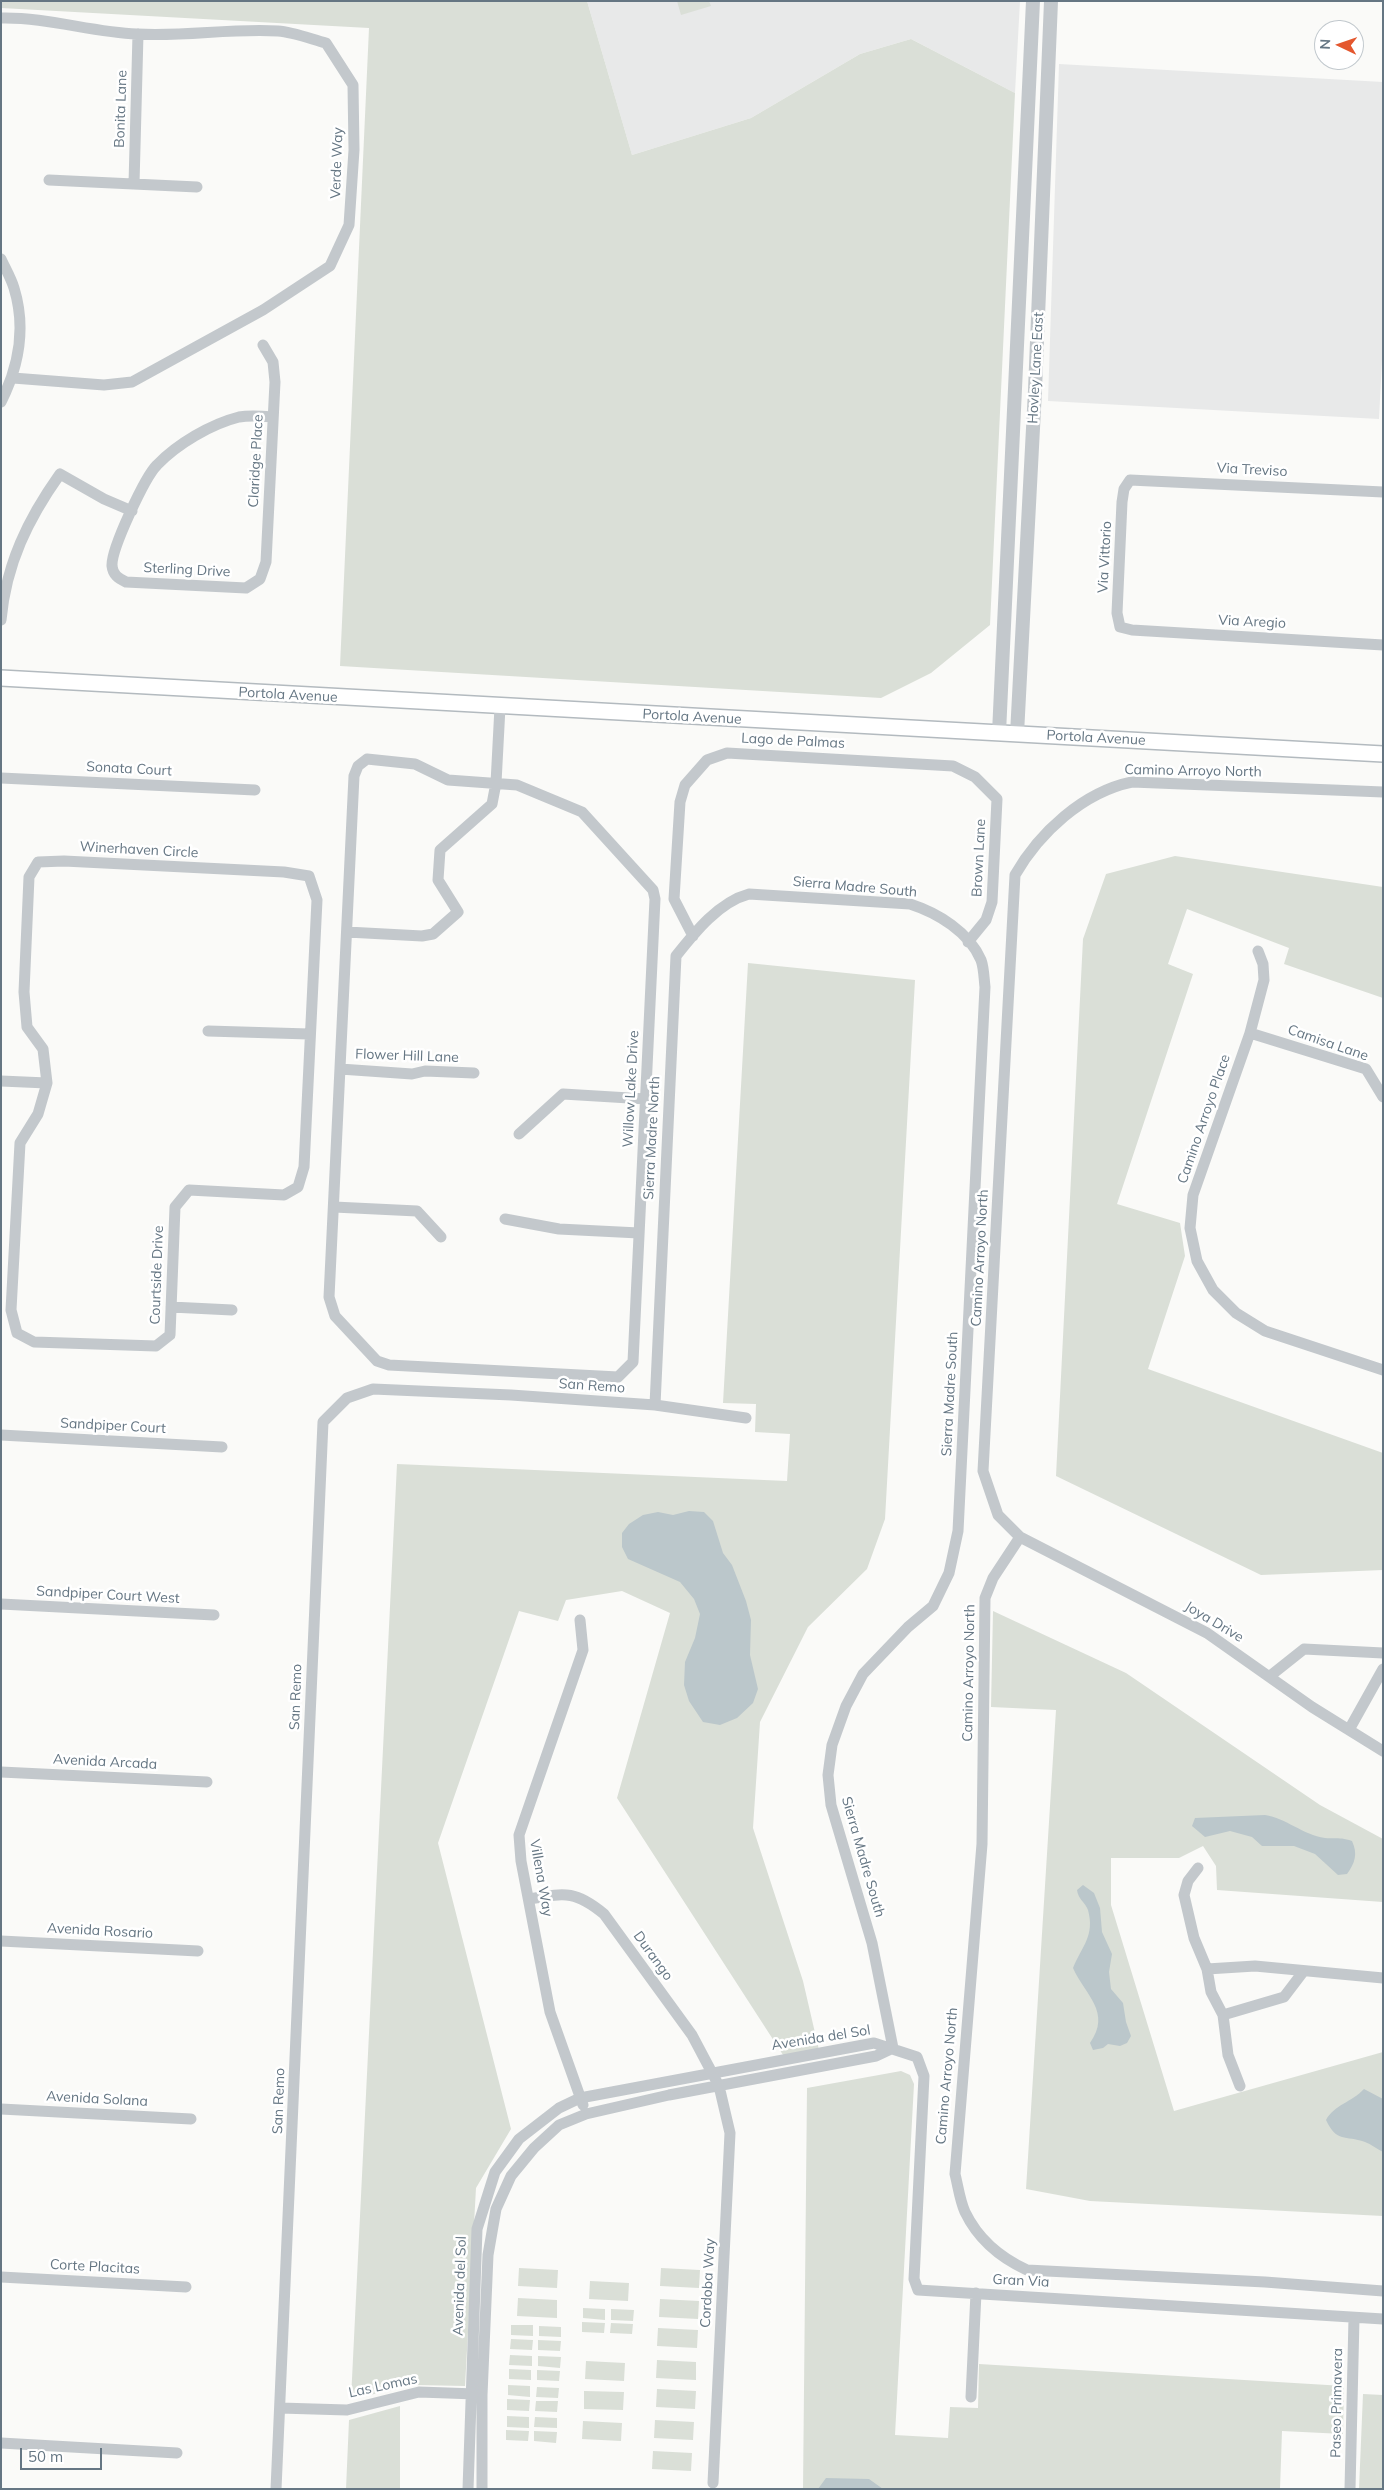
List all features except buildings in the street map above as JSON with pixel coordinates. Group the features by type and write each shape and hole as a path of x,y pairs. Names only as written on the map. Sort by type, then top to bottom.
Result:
{"main road":[{"name":"Portola Avenue","path":"1,678 500,707 1383,754"}],"street":[{"name":"Hovley Lane East","path":"999,733 1033,1"},
{"name":"Hovley Lane East","path":"1017,734 1035,390 1052,1"},
{"name":"Verde Way","path":"1,18 29,17 82,28 138,34 225,30 280,31 326,43 353,85 354,150 350,225 330,266 263,310 132,382 104,385 13,378"},
{"name":"Bonita Lane","path":"134,184 138,34"},
{"path":"49,180 197,187"},
{"path":"1,259 14,288 21,334 13,378 1,402"},
{"path":"1020,296 1022,382 1027,388 1035,390"},
{"name":"Claridge Place","path":"260,579 266,562 273,417 273,362 263,345"},
{"path":"1,620 4,592 17,548 38,505 60,474 104,499 132,511 145,481 156,465 199,434 238,418 273,417"},
{"name":"Via Treviso","path":"1124,489 1130,480 1142,479 1383,492"},
{"name":"Via Vittorio","path":"1120,628 1117,612 1124,489"},
{"name":"Sterling Drive","path":"132,511 112,557 114,573 119,579 126,582 246,588 260,579"},
{"name":"Via Aregio","path":"1120,628 1383,645"},
{"path":"346,932 422,936 433,934 458,912 438,880 440,850 492,804 496,783 500,707"},
{"name":"Lago de Palmas","path":"693,936 674,899 680,802 686,785 707,760 727,753 953,766 975,778 997,799"},
{"name":"Willow Lake Drive","path":"367,759 415,764 448,780 496,783 518,785 582,812 653,890 655,899 632,1362 618,1377 389,1365 377,1361 335,1316 330,1306 354,776 358,766 367,759"},
{"name":"Sonata Court","path":"1,778 255,790"},
{"name":"Camino Arroyo North","path":"1383,792 1132,782 1112,786 1076,808 1044,834 1027,854 1014,875 983,1471 998,1515 1020,1537 993,1578 985,1598 982,1844 955,2174 965,2212 982,2238 1007,2261 1027,2270 1265,2282 1383,2292"},
{"name":"Brown Lane","path":"968,942 986,920 992,902 997,799"},
{"name":"Winerhaven Circle","path":"47,1083 43,1049 27,1027 24,992 29,878 38,862 284,872 309,876 317,900 309,1034"},
{"name":"Sierra Madre South","path":"736,897 749,894 910,904 934,912 968,942 981,961 985,987 958,1531 949,1574 933,1606 908,1627 863,1674 850,1698 832,1744 828,1775 831,1805 872,1943 893,2048"},
{"name":"Sierra Madre North","path":"655,1405 676,956 723,906 736,897"},
{"name":"Camino Arroyo Place","path":"1258,951 1263,964 1264,980 1250,1033 1193,1195 1190,1228 1197,1261 1213,1290 1236,1313 1265,1331 1383,1370"},
{"path":"208,1031 309,1034"},
{"name":"Camisa Lane","path":"1250,1033 1366,1069 1383,1097"},
{"name":"Courtside Drive","path":"47,1083 38,1114 20,1143 11,1310 17,1333 34,1342 156,1346 170,1335 175,1208 189,1190 284,1195 298,1187 304,1167 309,1034"},
{"name":"Flower Hill Lane","path":"340,1069 412,1074 425,1071 474,1073"},
{"path":"1,1081 47,1083"},
{"path":"520,1134 563,1094 646,1099"},
{"path":"334,1206 417,1211 441,1237"},
{"path":"505,1219 559,1229 639,1233"},
{"path":"171,1307 232,1310"},
{"name":"San Remo","path":"280,2408 323,1422 347,1398 373,1389 511,1395 655,1405 746,1418"},
{"name":"Sandpiper Court","path":"1,1435 222,1448"},
{"name":"Joya Drive","path":"1020,1537 1207,1633 1312,1707 1350,1728 1383,1751"},
{"name":"Sandpiper Court West","path":"1,1604 214,1615"},
{"name":"Villena Way","path":"580,1620 583,1650 519,1835 521,1860 550,2012 586,2114"},
{"path":"1270,1676 1304,1649 1383,1653"},
{"path":"1350,1728 1383,1669"},
{"name":"Avenida Arcada","path":"1,1772 206,1782"},
{"path":"1198,1868 1188,1881 1184,1894 1194,1938 1207,1970 1211,1992 1223,2015 1228,2055 1240,2086"},
{"name":"Durango","path":"529,1899 561,1894 586,1899 604,1914 692,2035 719,2086"},
{"name":"Avenida Rosario","path":"1,1941 198,1951"},
{"path":"1207,1970 1255,1966 1383,1978"},
{"path":"1223,2015 1284,1997 1303,1972"},
{"name":"Avenida del Sol","path":"482,2489 476,2394 477,2229 495,2172 519,2139 559,2108 580,2098 874,2043 893,2048"},
{"name":"Avenida del Sol","path":"468,2489 488,2255 496,2209 511,2176 534,2148 558,2125 586,2114 876,2056 893,2048"},
{"name":"Gran Via","path":"893,2048 917,2057 924,2076 914,2279 918,2290 1234,2308 1383,2319"},
{"name":"Cordoba Way","path":"713,2483 730,2133 719,2086"},
{"name":"Avenida Solana","path":"1,2109 191,2119"},
{"name":"Corte Placitas","path":"1,2277 186,2287"},
{"path":"971,2397 976,2293"},
{"name":"Paseo Primavera","path":"1350,2489 1354,2318"},
{"name":"Las Lomas","path":"280,2408 347,2410 419,2392 476,2394"},
{"path":"276,2489 280,2408"},
{"path":"1,2443 176,2453"}],"shaded area":[{"path":"1,1 587,1 632,155 751,118 860,54 911,39 1015,93 990,625 931,673 881,698 340,666 369,28 1,8"},
{"path":"587,1 1020,1 1015,93 911,39 860,54 751,118 632,155"},
{"path":"677,1 709,1 711,6 681,15"},
{"path":"1059,64 1383,82 1383,341 1379,419 1048,401"},
{"path":"1175,856 1383,887 1383,998 1284,964 1289,948 1187,909 1168,964 1193,974 1117,1204 1180,1223 1185,1256 1148,1369 1383,1453 1383,1570 1261,1575 1056,1476 1083,939 1106,874"},
{"path":"748,963 915,980 885,1519 867,1569 808,1627 760,1722 753,1828 803,1981 819,2050 785,2058 617,1798 670,1613 622,1591 566,1600 558,1621 519,1611 438,1843 511,2129 476,2188 465,2386 416,2385 351,2399 397,1464 787,1481 790,1434 755,1432 756,1404 723,1403"},
{"path":"689,1511 704,1512 713,1521 723,1553 732,1565 746,1601 751,1620 750,1655 758,1689 753,1703 737,1718 720,1725 703,1722 689,1701 684,1685 685,1662 695,1638 700,1614 694,1599 680,1582 628,1559 622,1547 622,1533 629,1524 643,1515 658,1512 673,1515"},
{"path":"993,1611 1126,1673 1320,1805 1383,1839 1383,1902 1217,1890 1216,1866 1203,1846 1179,1858 1111,1858 1111,1905 1174,2111 1383,2052 1383,2216 1090,2201 1026,2189 1056,1710 991,1707"},
{"path":"1265,1815 1280,1819 1317,1836 1352,1841 1355,1858 1347,1874 1338,1875 1315,1854 1294,1846 1262,1846 1252,1837 1230,1831 1205,1837 1192,1826 1195,1818"},
{"path":"1083,1885 1094,1893 1100,1908 1102,1932 1112,1954 1109,1972 1111,1989 1123,2003 1126,2022 1131,2036 1127,2043 1120,2046 1108,2044 1103,2048 1093,2050 1090,2043 1096,2032 1097,2013 1094,2004 1073,1968 1089,1934 1090,1927 1088,1910 1077,1890"},
{"path":"901,2071 910,2075 914,2084 895,2435 948,2438 950,2407 978,2408 979,2364 1344,2386 1343,2434 1282,2431 1280,2489 803,2489 807,2088"},
{"path":"1364,2089 1383,2099 1383,2152 1365,2142 1338,2135 1326,2120 1338,2107"},
{"path":"519,2268 558,2270 557,2288 518,2286"},
{"path":"661,2268 700,2270 699,2288 660,2286"},
{"path":"590,2281 629,2283 628,2301 589,2299"},
{"path":"518,2298 557,2300 557,2318 517,2316"},
{"path":"660,2299 699,2301 698,2319 659,2317"},
{"path":"583,2308 605,2309 605,2320 583,2318"},
{"path":"611,2309 634,2310 633,2321 611,2320"},
{"path":"582,2322 605,2323 604,2333 582,2332"},
{"path":"611,2323 633,2324 632,2334 610,2333"},
{"path":"511,2325 533,2325 533,2336 511,2335"},
{"path":"539,2326 561,2327 561,2337 539,2336"},
{"path":"658,2328 698,2330 697,2348 657,2346"},
{"path":"511,2339 533,2340 532,2350 510,2349"},
{"path":"538,2340 561,2341 560,2351 538,2350"},
{"path":"510,2355 532,2356 532,2366 509,2365"},
{"path":"538,2356 561,2357 560,2368 538,2366"},
{"path":"657,2360 696,2362 696,2380 656,2378"},
{"path":"586,2361 625,2363 624,2381 585,2379"},
{"path":"509,2369 531,2370 531,2380 509,2379"},
{"path":"537,2370 560,2371 559,2381 537,2380"},
{"path":"508,2385 530,2386 530,2397 508,2395"},
{"path":"537,2387 559,2388 558,2398 536,2397"},
{"path":"657,2389 696,2391 695,2409 656,2407"},
{"path":"584,2391 624,2392 623,2410 584,2409"},
{"path":"1363,2394 1383,2395 1383,2489 1359,2489"},
{"path":"507,2399 530,2400 529,2411 507,2410"},
{"path":"536,2401 558,2401 557,2412 535,2411"},
{"path":"400,2406 400,2489 346,2489 349,2420"},
{"path":"507,2416 529,2417 529,2428 507,2427"},
{"path":"535,2417 557,2418 557,2428 534,2427"},
{"path":"655,2420 694,2422 693,2440 654,2438"},
{"path":"583,2421 622,2423 621,2441 582,2439"},
{"path":"506,2430 529,2431 528,2441 506,2440"},
{"path":"534,2431 557,2432 556,2443 534,2441"},
{"path":"653,2451 692,2453 691,2471 652,2469"},
{"path":"826,2478 869,2479 883,2489 818,2489"}]}
